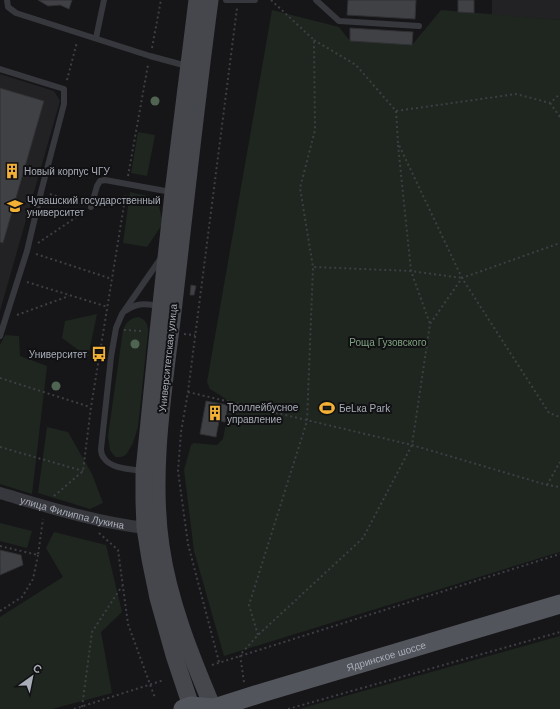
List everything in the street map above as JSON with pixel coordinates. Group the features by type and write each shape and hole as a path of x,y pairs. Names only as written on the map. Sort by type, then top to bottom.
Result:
{"main road":[{"name":"Университетская улица","path":"189,708 158,598 150,559 152,528 151,472 167,307 195,68 197,0"},
{"name":"Университетская улица","path":"195,68 210,0"},
{"name":"Университетская улица","path":"167,307 168,248 180,194"},
{"name":"Университетская улица","path":"152,528 161,548 171,593 184,638 212,709"},
{"name":"Ядринское шоссе","path":"212,709 560,604"},
{"path":"189,708 212,709"}],"street":[{"name":"улица Филиппа Лукина","path":"0,493 92,519 120,525 152,528"}],"lane":[{"path":"7,0 8,7 16,13 195,68"},
{"path":"96,38 104,0"},
{"path":"226,0 255,0"},
{"path":"316,0 339,21 419,26"},
{"path":"0,69 64,89 64,104 27,251 0,336"},
{"path":"91,207 97,186 100,181 105,180 180,194"},
{"path":"151,472 115,466 103,458 101,449 111,356 116,328 122,314 168,248"},
{"path":"122,314 132,306 140,304 167,307"}],"path":[{"path":"151,51 161,0"},
{"path":"271,0 314,40 356,65 396,111 411,271 430,324"},
{"path":"219,662 188,544 178,471 181,432 188,392 238,4"},
{"path":"64,89 79,33"},
{"path":"258,634 249,606 307,421 313,268 300,188 315,130 314,40"},
{"path":"128,180 149,61"},
{"path":"396,111 516,94 550,103 560,118"},
{"path":"550,103 560,94"},
{"path":"398,143 462,278 549,413 560,418"},
{"path":"48,500 84,471 91,407 126,188"},
{"path":"41,192 91,207"},
{"path":"27,251 91,207"},
{"path":"313,268 411,271 462,278 560,243"},
{"path":"27,251 112,279"},
{"path":"244,683 240,655 258,634 363,538 412,445 430,324 462,278"},
{"path":"18,280 108,307"},
{"path":"6,319 70,296"},
{"path":"123,330 148,332"},
{"path":"179,334 195,335"},
{"path":"0,378 91,407"},
{"path":"188,392 412,445 547,486 560,487"},
{"path":"0,447 84,471"},
{"path":"547,486 560,462"},
{"path":"0,611 22,597 33,579 44,513"},
{"path":"0,546 38,555"},
{"path":"118,550 128,624 155,698"},
{"path":"209,666 560,554"},
{"path":"82,707 92,632 123,585"},
{"path":"288,709 560,632"},
{"path":"74,709 164,680"}],"shaded area":[{"path":"492,0 560,0 560,20 492,15"},
{"name":"Чувашский государственный университет","path":"0,74 54,91 60,101 0,311"}],"green space":[{"name":"Роща Гузовского","path":"272,10 339,27 350,41 412,45 441,10 560,20 560,552 224,656 194,551 184,470 191,445 194,443 217,445 223,439 229,407 226,399 210,389 207,382"},
{"path":"138,132 155,135 147,176 131,173"},
{"path":"130,192 157,198 163,223 147,247 123,243"},
{"path":"97,314 88,357 62,338 65,321"},
{"path":"139,317 146,323 148,332 138,427 133,443 126,455 115,457 110,450 108,436 123,330 129,321 133,318"},
{"path":"5,335 19,336 20,356 47,366 32,494 0,484 0,345"},
{"path":"47,427 68,432 92,474 103,503 90,509 38,493"},
{"path":"0,523 32,531 27,548 0,541"},
{"path":"54,532 106,545 122,612 101,632 112,693 52,709 0,709 0,617 63,577 46,548"},
{"path":"560,636 560,709 299,709"}],"building":[{"path":"38,0 72,0 69,9 60,5 48,6"},
{"path":"348,0 416,0 415,19 347,15"},
{"path":"458,0 474,0 474,13 458,12"},
{"path":"350,28 413,32 412,45 350,41"},
{"name":"Новый корпус ЧГУ","path":"0,88 44,101 3,243 0,242"},
{"path":"191,285 196,286 194,295 190,295"},
{"name":"Троллейбусное управление","path":"206,401 228,405 225,422 219,421 216,437 200,434"},
{"path":"0,550 21,555 23,565 0,575"}],"place":[{"name":"Новый корпус ЧГУ","path":"12,171"},
{"name":"Чувашский государственный университет","path":"15,206"},
{"name":"Университет","path":"99,354"},
{"name":"БeLка Park","path":"327,408"},
{"name":"Троллейбусное управление","path":"215,413"}]}
